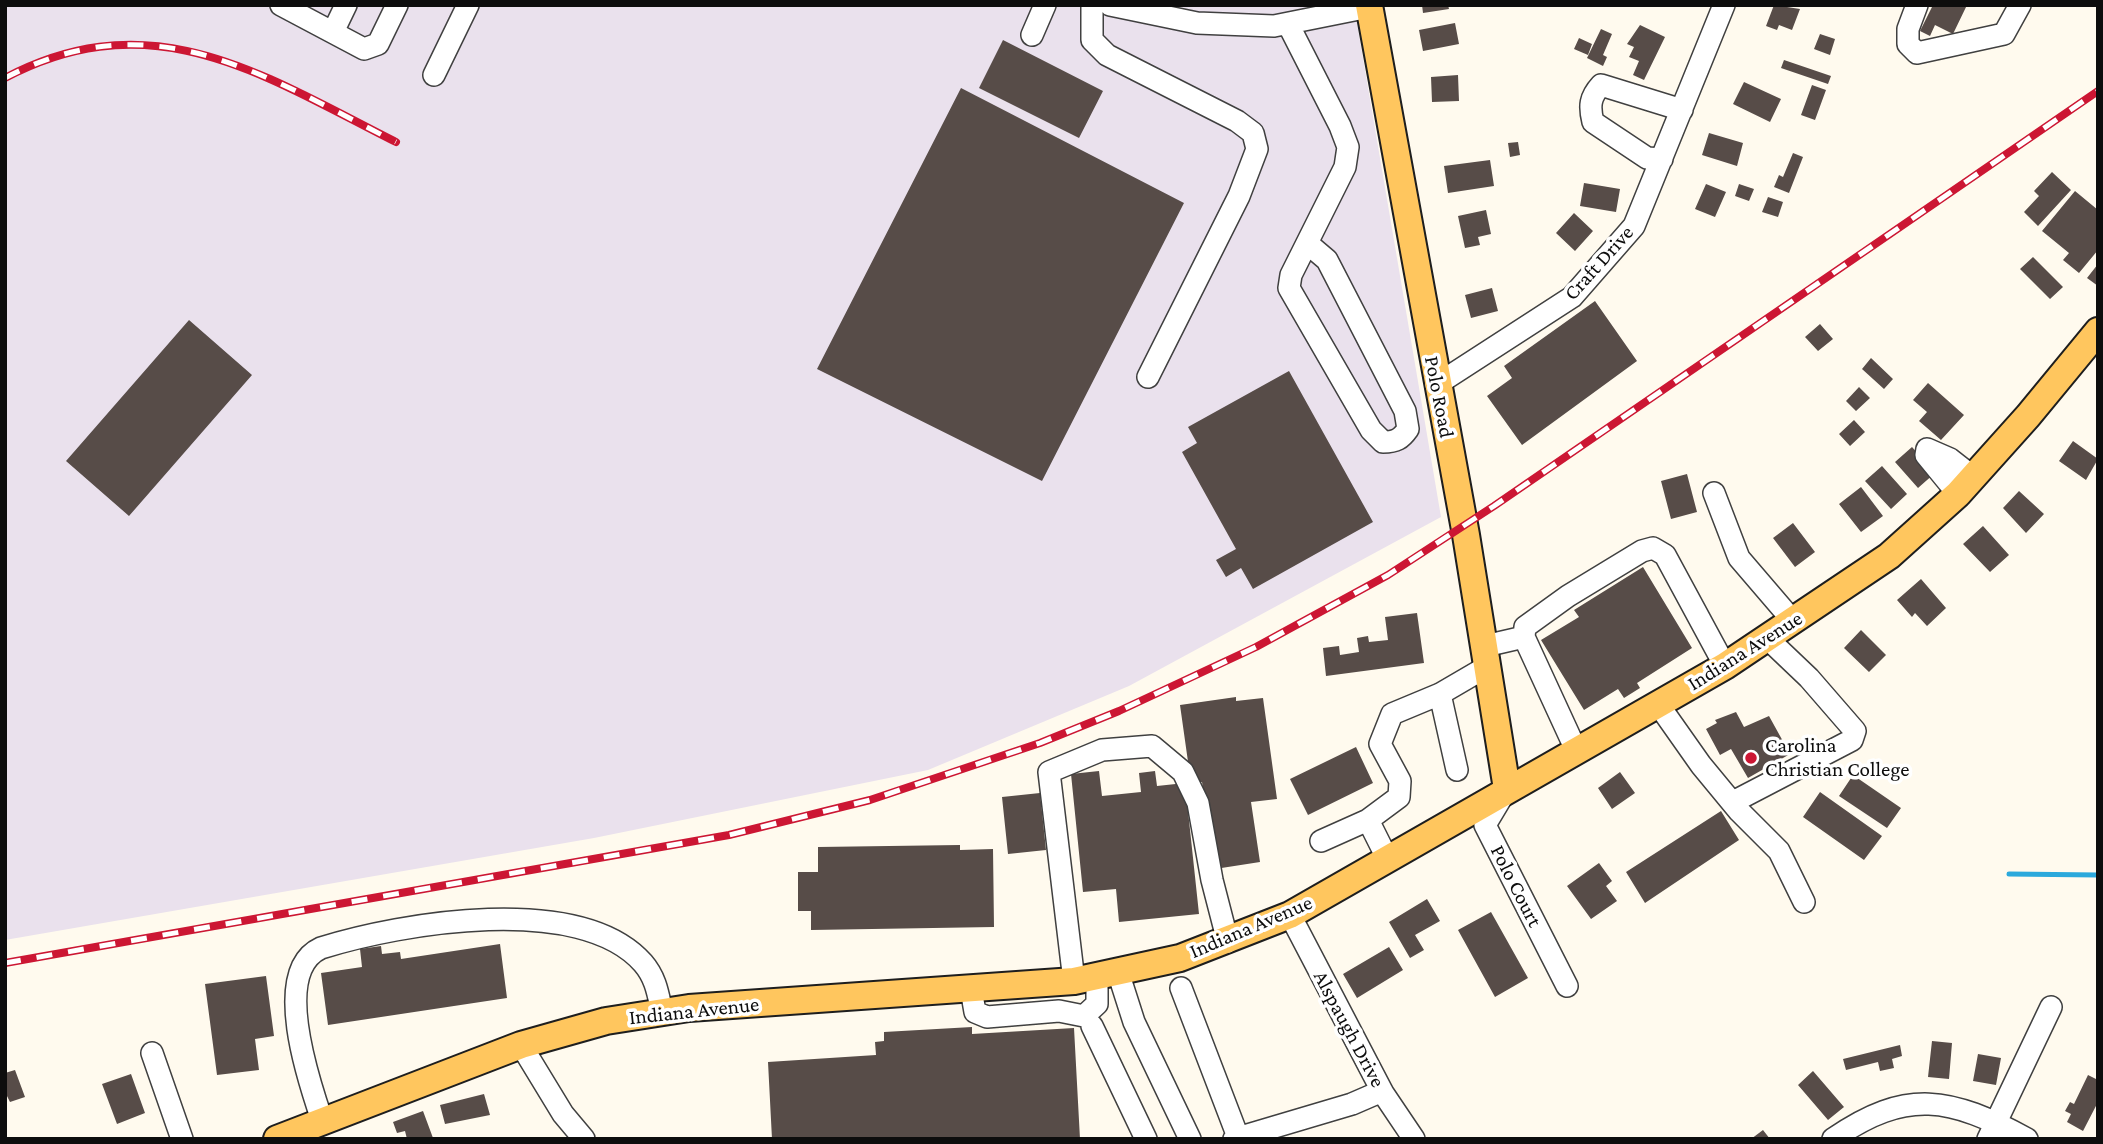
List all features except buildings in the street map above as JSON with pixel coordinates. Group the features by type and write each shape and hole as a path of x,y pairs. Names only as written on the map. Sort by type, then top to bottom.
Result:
{"main road":[{"name":"Polo Road","path":"1369,6 1486,656 1507,789"},
{"name":"Indiana Avenue","path":"277,1139 521,1045 606,1021 662,1012 971,989 1096,976 1180,958 1227,942 1290,915 1726,666 1889,556 1965,485 2097,333"}],"street":[{"path":"332,33 346,5"},
{"path":"291,8 364,49 378,44 397,5"},
{"path":"434,75 468,5"},
{"path":"1032,35 1045,5"},
{"path":"1091,5 1092,40 1107,55 1237,121 1253,133 1257,149 1239,196 1148,377"},
{"path":"1110,5 1196,23 1274,26 1369,6"},
{"name":"Craft Drive","path":"1436,385 1572,297 1634,226 1724,5"},
{"path":"1917,5 1908,29 1908,44 1917,53 2004,34 2020,5"},
{"path":"1287,24 1340,126 1348,147 1345,167 1307,243 1291,275 1289,288 1371,430 1384,442 1393,442 1401,438 1408,429 1405,411 1327,260 1307,243"},
{"path":"1662,159 1647,158 1593,122 1590,111 1593,93 1601,85 1682,110"},
{"path":"1714,494 1739,558 1793,621"},
{"path":"1576,750 1524,637 1525,627 1568,596 1653,548 1665,555 1726,666"},
{"path":"1321,841 1368,820 1399,797 1400,781 1380,744 1392,714 1440,694 1486,656 1524,637"},
{"path":"1733,802 1852,740 1856,732 1809,678 1767,638"},
{"path":"1440,694 1457,770"},
{"path":"1658,704 1701,765 1779,851 1804,902"},
{"path":"971,989 975,1012 987,1017 1059,1011 1084,1016 1097,1004 1096,976 1049,772 1102,750 1152,746 1182,772 1198,803 1227,942"},
{"name":"Polo Court","path":"1507,789 1485,825 1567,986"},
{"path":"1368,820 1387,858"},
{"name":"Alspaugh Drive","path":"1290,915 1381,1091 1413,1139"},
{"path":"322,1120 311,1086 295,999 302,969 311,955 321,948 396,930 448,922 527,919 576,928 622,946 634,954 655,982 662,1012"},
{"path":"1096,976 1134,1023 1190,1139"},
{"path":"1181,988 1236,1138 1352,1104 1381,1091"},
{"path":"1993,1131 2051,1007"},
{"path":"1092,1026 1146,1139"},
{"path":"521,1045 563,1114 584,1139"},
{"path":"152,1053 182,1139"},
{"path":"1833,1139 1860,1120 1909,1103 1946,1105 1993,1131 2027,1139"}],"shaded area":[{"path":"5,5 1354,5 1441,517 1129,686 928,770 594,838 5,940"}],"waterway":[{"path":"2009,874 2098,875"}],"railway":[{"path":"5,78 59,56 110,46 159,46 206,56 253,72 396,142"},
{"path":"5,963 729,835 870,800 1040,743 1119,711 1256,647 1388,575 1494,506 2098,91"}],"place":[{"name":"Carolina Christian College","path":"1751,758"}]}
